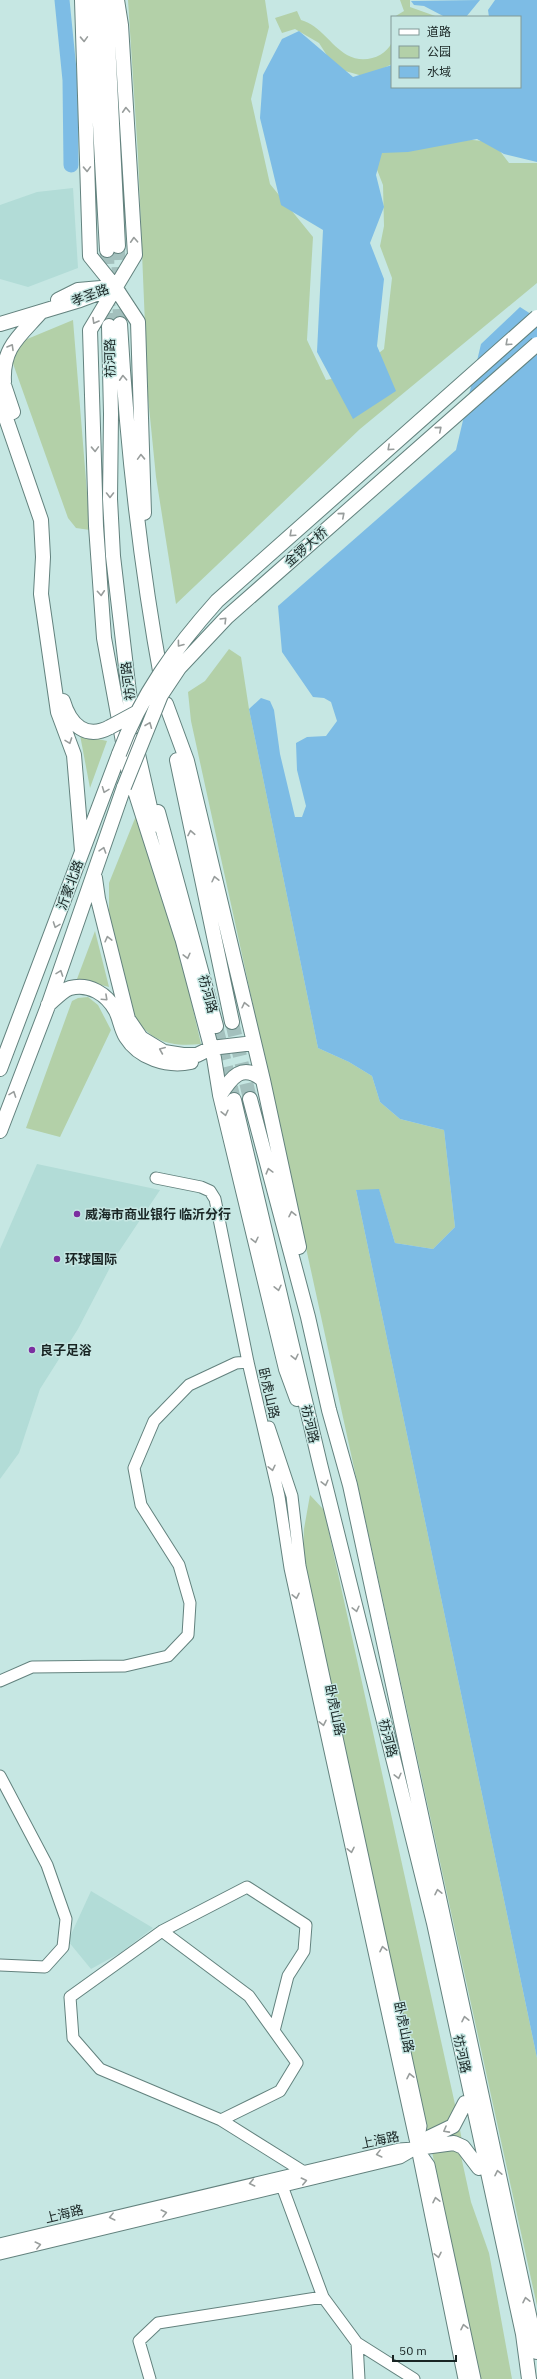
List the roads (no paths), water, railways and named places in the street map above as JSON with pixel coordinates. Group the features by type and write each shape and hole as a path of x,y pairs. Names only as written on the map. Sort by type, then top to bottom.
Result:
{"main road":[{"name":"祊河路","path":"82,0 90,256 115,287 138,322 143,497 149,555 153,636"},
{"path":"93,0 112,248 106,0"},
{"path":"117,0 121,25 135,255 90,330 96,526 104,638 128,769 182,938"},
{"name":"孝圣路","path":"0,324 80,300 115,287"},
{"name":"孝圣路","path":"0,319 62,299 78,290 115,287"},
{"path":"42,311 13,344 3,364 2,379 49,519 45,591 58,679 66,712 76,724 87,733 99,732 110,727 139,707"},
{"name":"金锣大桥","path":"139,707 166,662 217,601 537,317"},
{"name":"祊河路","path":"216,1026 160,820 135,741 113,556 110,499 111,414 115,325 133,500 153,636 232,1022"},
{"name":"金锣大桥","path":"124,787 161,695 179,668 199,645 226,617 537,344"},
{"path":"0,401 41,520 43,557 41,594 58,712 74,755 82,851"},
{"path":"96,526 122,630"},
{"path":"166,704 187,761 263,1080 350,1485"},
{"name":"沂蒙北路","path":"0,1069 25,997 50,941 82,851 119,754 139,707"},
{"path":"135,741 182,938 212,1053 220,1095 286,1369 320,1464"},
{"name":"沂蒙北路","path":"0,1131 48,1006 124,787"},
{"path":"94,875 98,900 127,1015 136,1032 147,1043 176,1054 197,1055 212,1053 254,1043"},
{"path":"48,1006 68,988 87,987 105,996 116,1011 126,1037 141,1052 168,1064 186,1063 212,1053"},
{"path":"220,1095 230,1078 236,1074 246,1071 257,1074 263,1080"},
{"name":"祊河路","path":"250,1099 308,1317 329,1410 350,1485 537,2352"},
{"name":"祊河路","path":"234,1100 320,1464 434,1923 523,2334 529,2379"},
{"path":"434,1923 443,2003 504,2282 523,2334"},
{"path":"417,2148 428,2138 453,2126 465,2103"},
{"path":"417,2148 454,2143 463,2147 479,2168"}],"street":[{"name":"卧虎山路","path":"156,1178 201,1187 210,1191 215,1199 248,1362 292,1496 300,1566 421,2126 417,2148 464,2379"},
{"path":"0,1681 32,1667 125,1666 168,1656 188,1635 190,1602 179,1565 141,1505 134,1468 154,1421 189,1385 236,1363 248,1362"},
{"path":"0,1776 47,1865 66,1919 63,1947 45,1967 0,1965"},
{"path":"274,2031 288,1976 304,1951 306,1925 247,1887 162,1931 70,1997 73,2038 100,2068 220,2120 278,2154 304,2172"},
{"path":"162,1931 249,1996 296,2063 280,2091 220,2120"},
{"path":"417,2148 429,2164 475,2379"},
{"name":"上海路","path":"0,2244 399,2149 417,2148"},
{"name":"上海路","path":"0,2254 400,2158 417,2148"},
{"path":"282,2186 323,2297 357,2343 414,2379"},
{"path":"150,2379 139,2341 158,2322 323,2297"},
{"path":"357,2343 359,2379"}],"water":[{"path":"480,0 467,16 443,16 424,6 414,5 411,1"},
{"path":"495,0 537,0 537,162 504,154 477,139 408,152 382,153 376,175 384,207 370,243 384,279 377,346 396,391 353,419 317,352 323,230 281,205 260,118 263,75 282,39 299,31 353,77 391,65 391,88 521,88 521,16 489,16 488,10"},
{"path":"520,307 537,318 537,2058 356,1190 379,1189 395,1243 433,1249 455,1227 444,1130 400,1119 380,1102 372,1076 349,1062 318,1048 249,709 261,698 270,701 274,710 280,754 295,817 302,817 306,806 297,770 296,743 307,737 326,736 337,721 331,702 324,698 313,697 282,652 278,606 456,450 481,344"}],"waterway":[{"path":"62,0 70,80 71,165"}],"tunnel":[{"path":"118,246 120,324"},
{"path":"107,250 109,326"},
{"path":"232,1022 250,1099"},
{"path":"216,1026 234,1100"}],"place":[{"name":"威海市商业银行 临沂分行","path":"77,1214"},
{"name":"环球国际","path":"57,1259"},
{"name":"良子足浴","path":"32,1350"}]}
